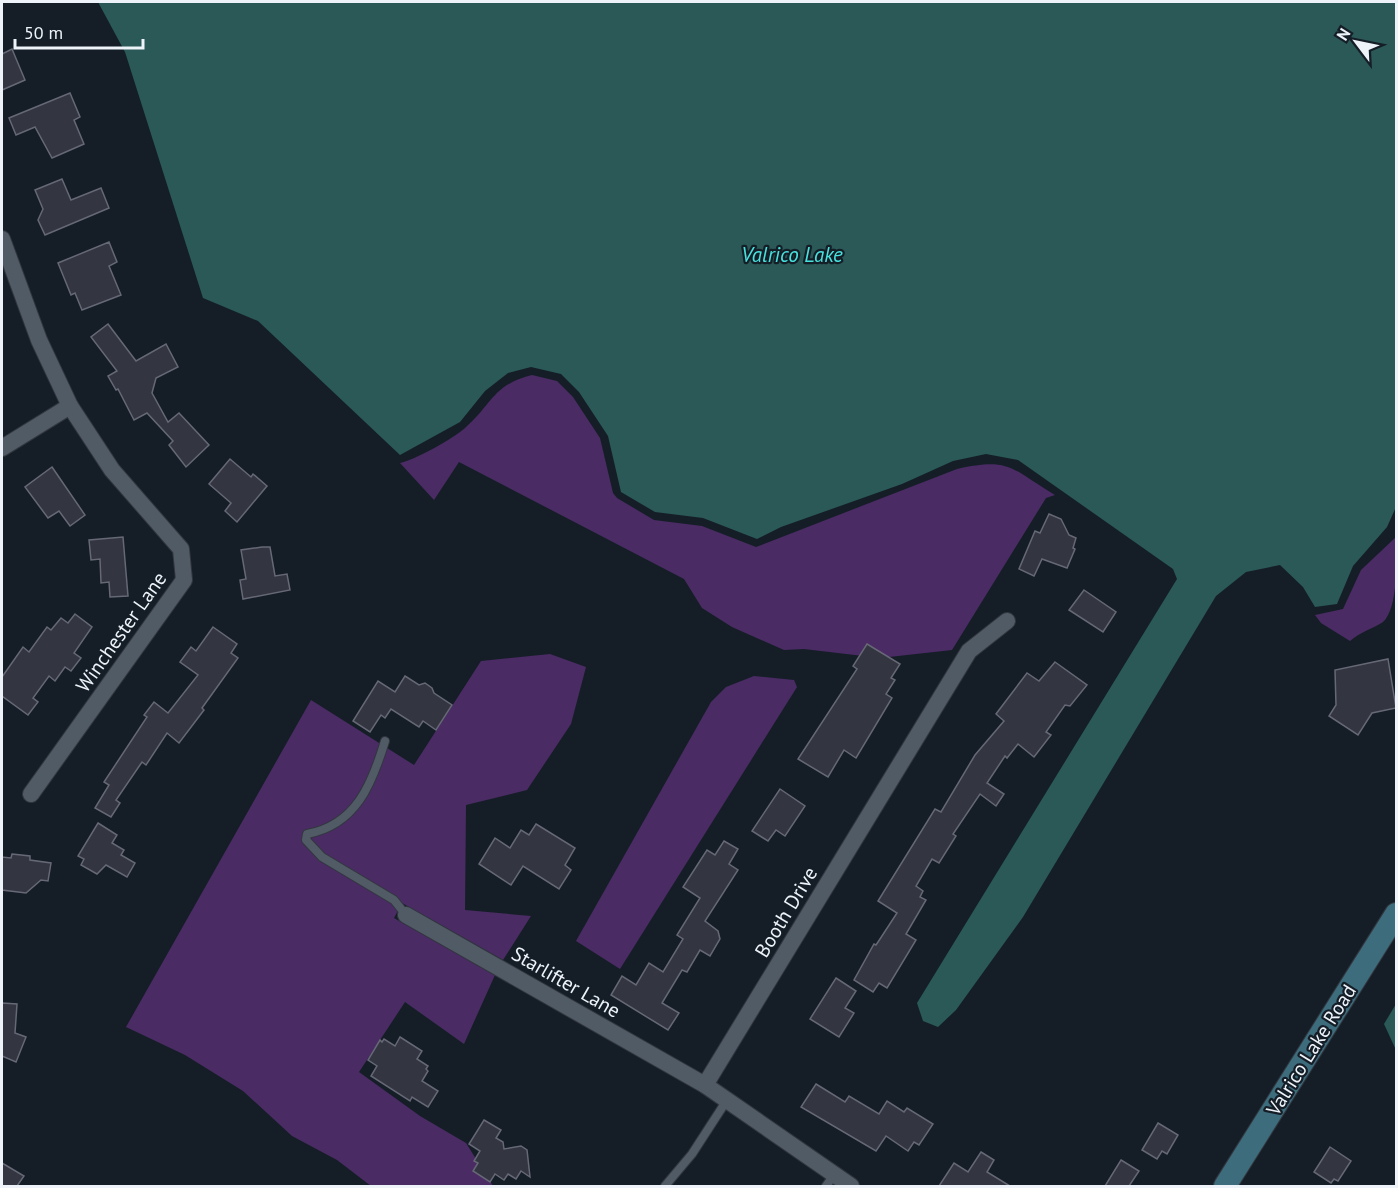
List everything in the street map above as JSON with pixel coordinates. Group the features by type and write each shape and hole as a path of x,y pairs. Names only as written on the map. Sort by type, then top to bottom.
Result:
{"street":[{"name":"Winchester Lane","path":"2,239 39,340 70,406 112,470 181,549 184,580 31,794"},
{"path":"2,448 70,406"},
{"name":"Booth Drive","path":"705,1085 969,651 1007,621"},
{"name":"Valrico Lake Road","path":"1225,1186 1396,914"},
{"name":"Starlifter Lane","path":"406,915 705,1085"},
{"path":"705,1085 830,1181 851,1186"}],"lane":[{"path":"385,741 374,777 358,804 327,830 307,834 306,840 322,857 394,900 406,915"},
{"path":"665,1186 692,1154 727,1100"}],"shaded area":[{"path":"532,375 557,381 573,397 600,438 613,493 617,498 654,520 702,526 756,547 957,469 989,464 1000,465 1019,472 1055,495 1046,498 952,650 880,658 804,649 784,650 732,627 702,608 684,579 459,462 434,500 400,463 452,437 474,420 500,390 508,384"},
{"path":"1396,537 1394,595 1388,616 1383,622 1350,641 1321,623 1315,615 1343,609 1361,570"},
{"path":"550,654 586,667 571,724 527,790 466,805 465,910 531,916 503,960 402,903 394,918 495,975 464,1044 405,1002 359,1072 420,1116 466,1143 493,1186 371,1186 337,1160 292,1136 243,1091 185,1055 126,1027 311,700 414,765 481,661"},
{"path":"754,676 794,680 797,687 620,969 576,941 711,702 726,687"}],"water":[{"name":"Valrico Lake","path":"98,2 1396,2 1396,507 1387,527 1353,566 1337,604 1315,607 1303,587 1280,565 1246,572 1216,596 1023,917 956,1010 938,1027 923,1021 917,1003 1177,579 1173,569 1018,460 986,454 953,461 902,484 781,527 757,539 703,518 655,512 621,492 608,436 579,392 561,374 531,367 508,373 485,391 460,422 400,455 258,321 203,298 125,52"},
{"path":"1396,1004 1396,1050 1384,1024"}],"building":[{"path":"12,49 25,80 2,90 2,54"},
{"path":"70,93 80,117 74,120 84,144 52,158 35,127 16,135 9,118"},
{"path":"62,179 71,200 101,188 109,208 45,235 38,220 43,209 35,190"},
{"path":"109,242 117,262 109,266 121,295 82,310 75,293 71,295 58,263"},
{"path":"108,324 136,361 166,344 178,367 156,378 152,393 168,422 179,413 209,445 186,467 169,445 173,441 147,413 134,420 118,389 116,390 108,376 117,371 91,337"},
{"path":"230,459 251,477 253,474 267,486 237,522 225,511 231,503 209,484"},
{"path":"52,467 85,515 70,526 59,511 48,518 25,487"},
{"path":"1049,514 1061,519 1069,535 1076,538 1073,548 1075,549 1067,568 1042,559 1034,576 1019,569 1035,531 1040,533"},
{"path":"123,537 128,596 110,597 109,582 101,583 100,559 91,560 89,540"},
{"path":"270,547 275,576 287,574 290,590 243,599 240,580 246,579 241,550"},
{"path":"1084,590 1116,612 1103,632 1069,610"},
{"path":"75,614 92,627 74,653 81,658 71,671 65,667 55,681 49,676 33,698 38,702 28,715 2,696 2,677 23,647 29,652 47,627 51,630 61,618 68,623"},
{"path":"213,627 237,644 231,653 238,658 179,743 167,733 146,765 142,762 116,800 120,803 111,817 95,808 109,785 104,782 147,717 144,715 154,702 168,713 198,675 180,662 191,647 196,651"},
{"path":"867,644 900,664 891,678 895,680 886,694 892,698 856,758 844,750 828,777 798,759 857,669 853,666"},
{"path":"1388,659 1396,708 1372,713 1358,735 1329,716 1336,705 1335,670"},
{"path":"1055,662 1087,685 1070,706 1065,705 1046,732 1051,735 1034,757 1018,744 1007,758 1005,756 987,783 1004,794 996,806 980,794 953,834 956,836 939,863 932,859 916,886 923,891 920,897 926,900 906,934 916,940 887,988 879,983 873,992 854,980 874,944 876,945 897,913 878,901 935,809 941,812 975,755 1004,721 996,714 1027,673 1039,681"},
{"path":"405,676 419,685 425,683 432,688 434,693 452,705 436,730 423,721 419,727 391,709 385,718 381,715 370,732 353,721 378,681 395,692"},
{"path":"780,789 805,806 785,836 776,830 768,841 752,831"},
{"path":"98,823 117,835 112,843 124,850 121,855 135,863 127,877 106,865 97,874 81,865 84,859 78,856"},
{"path":"536,824 575,848 565,865 571,870 559,889 523,866 511,885 479,864 495,838 510,848 521,830 529,835"},
{"path":"724,841 738,849 729,864 738,870 705,921 718,931 720,939 710,956 700,950 687,972 682,970 662,1003 679,1013 668,1030 611,995 622,976 636,985 649,963 663,972 683,939 677,935 700,898 683,887 707,850 715,855"},
{"path":"12,854 30,856 30,860 51,863 48,881 41,880 26,893 2,890 2,857 11,858"},
{"path":"836,978 856,991 845,1008 854,1013 839,1037 810,1019"},
{"path":"2,1003 17,1004 15,1033 26,1037 16,1062 2,1056"},
{"path":"400,1037 422,1051 417,1059 428,1066 426,1069 428,1071 422,1081 438,1091 428,1107 412,1097 410,1101 371,1076 377,1066 368,1060 380,1040 382,1042 384,1039 395,1046"},
{"path":"816,1084 845,1102 849,1096 879,1114 887,1101 904,1112 907,1108 933,1124 919,1145 914,1142 908,1151 886,1136 876,1151 801,1107"},
{"path":"484,1120 501,1130 496,1138 503,1142 504,1149 521,1146 527,1150 530,1177 521,1171 516,1179 508,1174 504,1180 495,1174 490,1182 473,1171 478,1163 474,1161 480,1151 469,1144"},
{"path":"1158,1123 1178,1135 1167,1154 1162,1151 1157,1159 1142,1150"},
{"path":"1330,1147 1351,1161 1338,1181 1334,1179 1331,1183 1314,1172"},
{"path":"981,1152 994,1160 987,1172 1010,1186 939,1186 954,1163 968,1172"},
{"path":"1121,1160 1139,1171 1129,1186 1105,1186"},
{"path":"2,1163 24,1176 17,1186 2,1186"}]}
